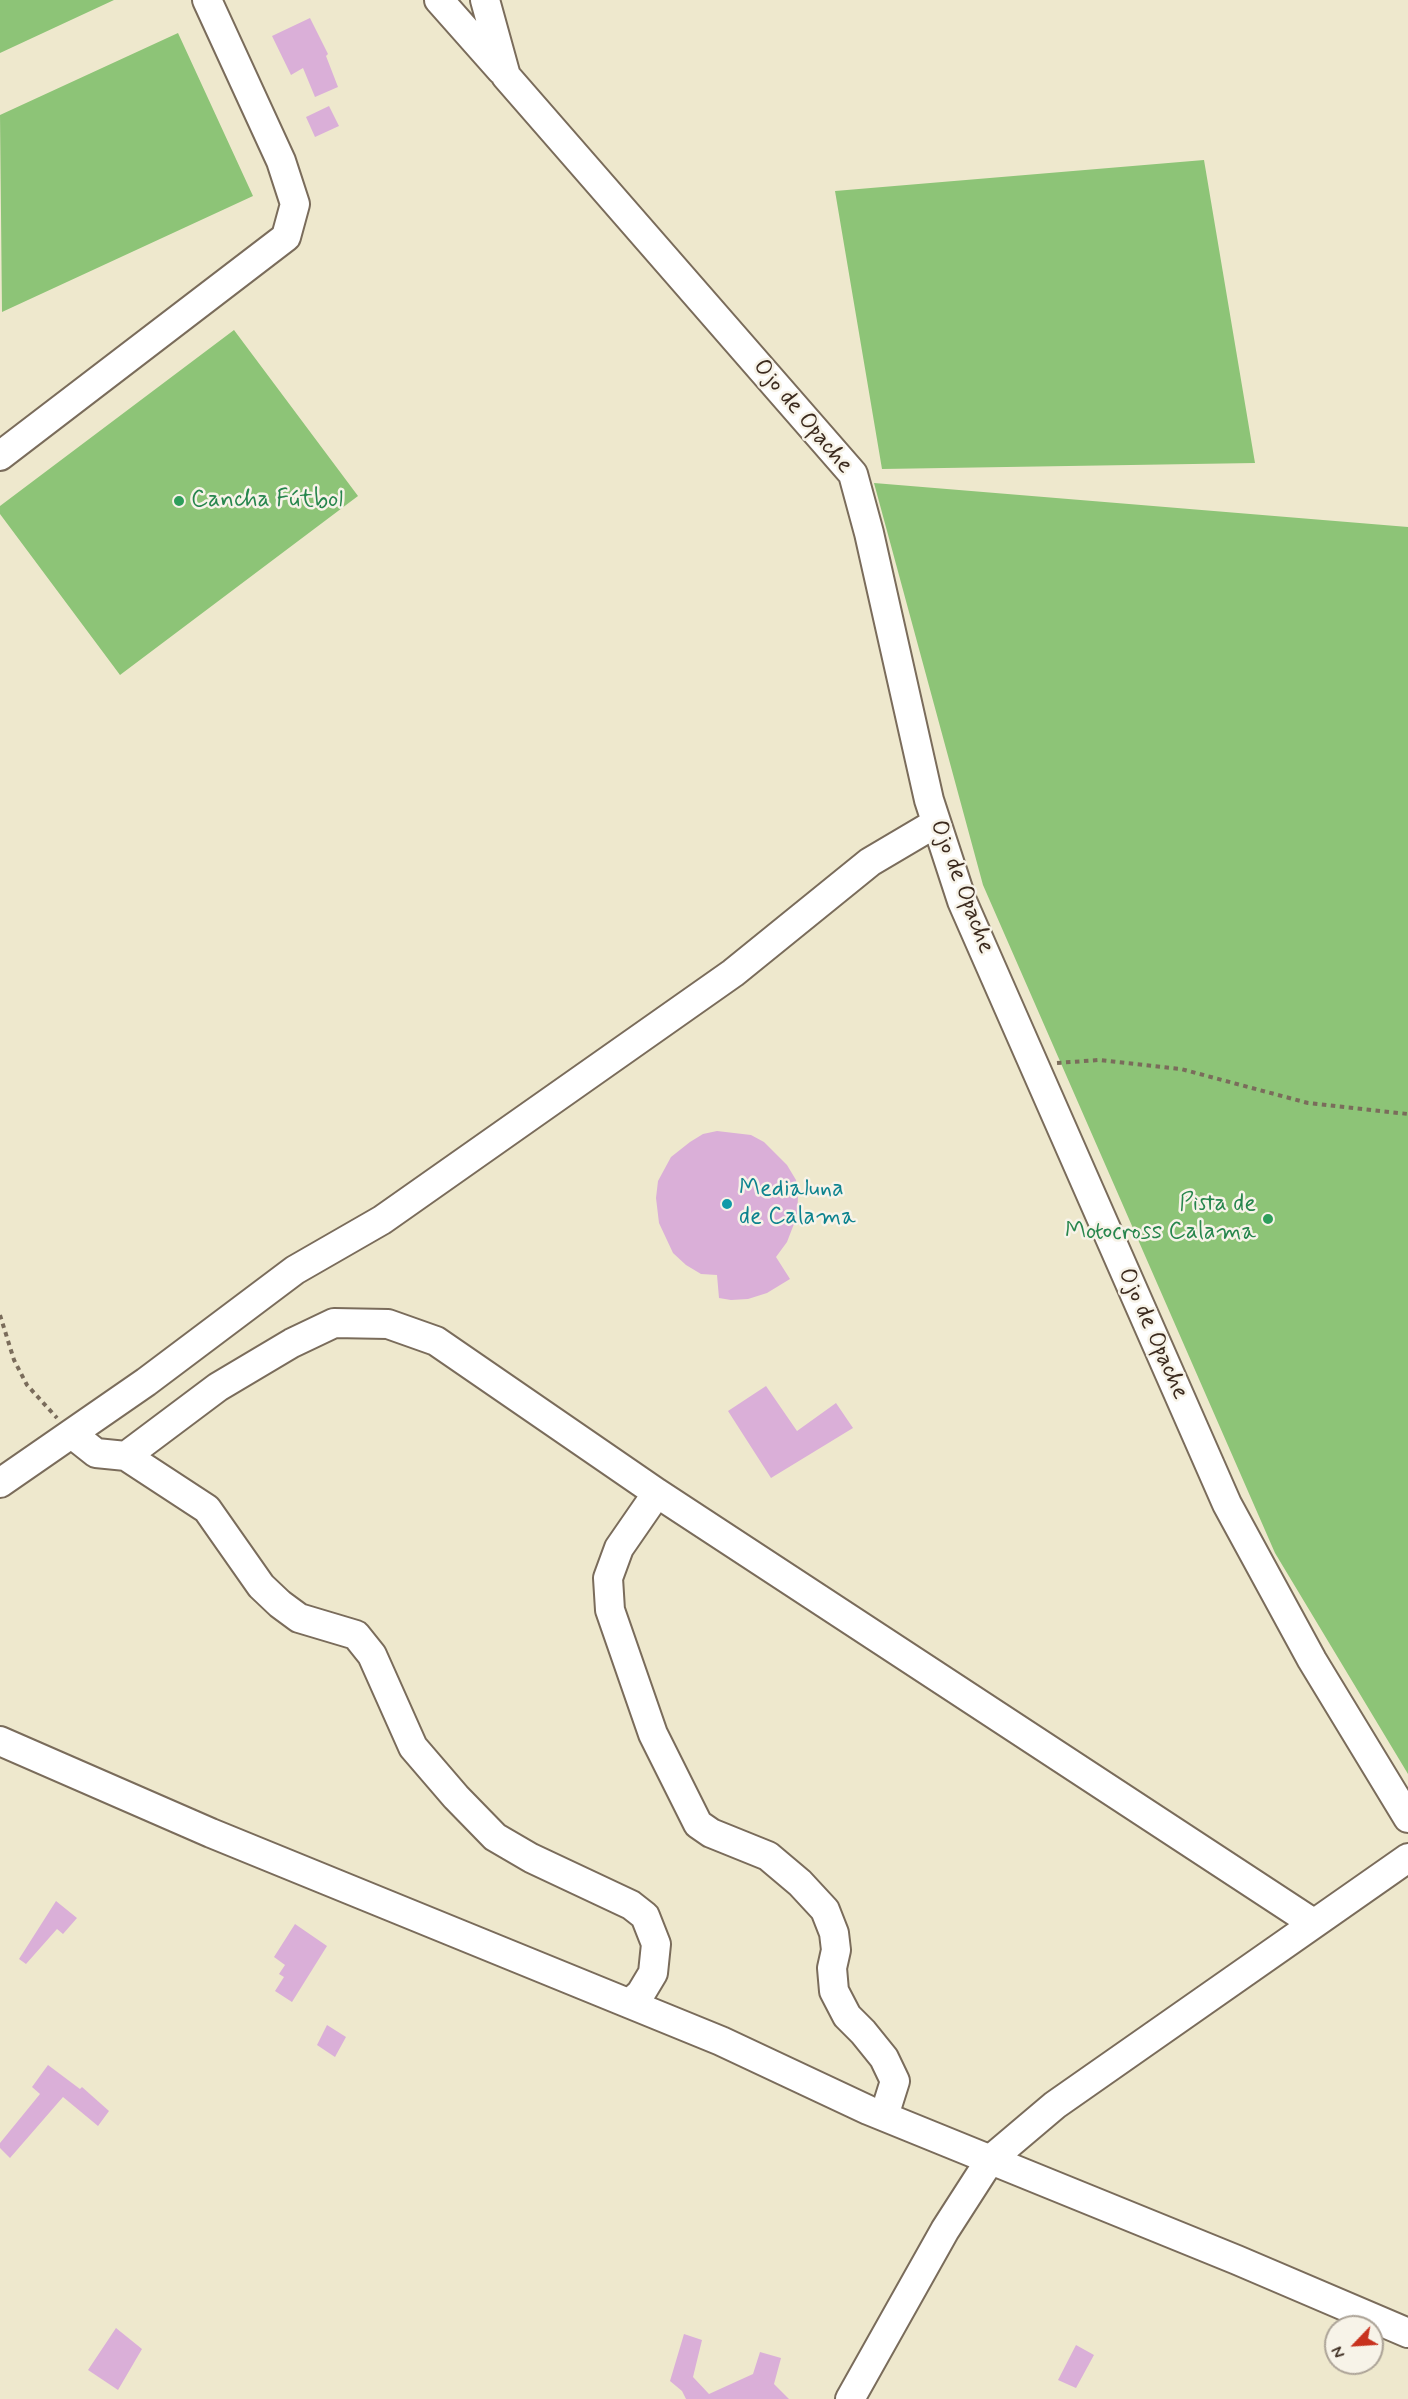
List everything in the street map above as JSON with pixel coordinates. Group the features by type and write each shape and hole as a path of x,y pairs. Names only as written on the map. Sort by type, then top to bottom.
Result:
{"street":[{"path":"0,456 286,237 295,204 281,162 207,0"},
{"path":"441,3 458,14 478,0"},
{"name":"Ojo de Opache","path":"484,0 506,76 853,474 869,533 928,800 962,901 1227,1504 1312,1660 1408,1818"},
{"path":"441,3 506,76"},
{"path":"0,1483 146,1382 295,1270 382,1220 733,973 870,862 936,823"},
{"path":"126,1456 218,1387 292,1343 334,1323 388,1324 436,1341 657,1493 1313,1923"},
{"path":"72,1434 96,1453 126,1456 207,1509 261,1586 299,1618 356,1635 372,1655 413,1747 456,1797 495,1837 531,1858 631,1905 645,1916 656,1944 653,1973 641,1993 630,2003"},
{"path":"657,1493 619,1548 608,1578 610,1610 654,1734 698,1824 711,1833 768,1856 800,1883 825,1910 835,1941 832,1968 834,1991 847,2016 884,2058 896,2081 884,2116"},
{"path":"0,1741 211,1833 721,2041 884,2116 1237,2260 1408,2333"},
{"path":"850,2399 945,2230 990,2160 1055,2105 1408,1858"}],"path":[{"path":"1036,1070 1058,1063 1099,1060 1181,1069 1308,1102 1408,1114"},
{"path":"0,1315 14,1360 27,1385 72,1434"}],"green space":[{"path":"0,0 114,0 0,53"},
{"path":"178,33 253,196 2,312 0,115"},
{"path":"1204,160 1255,463 882,469 835,191"},
{"name":"Cancha Fútbol","path":"234,330 358,496 120,675 0,514 0,506"},
{"name":"Pista de Motocross Calama","path":"874,483 1408,527 1408,1774 1275,1553 983,885"}],"building":[{"path":"310,18 328,54 326,56 338,87 315,97 303,68 291,75 272,36"},
{"path":"329,106 339,126 315,137 306,117"},
{"name":"Medialuna de Calama","path":"717,1131 751,1135 764,1142 787,1165 796,1180 797,1216 787,1242 776,1257 790,1279 767,1293 748,1299 719,1298 717,1275 701,1274 686,1265 673,1253 659,1223 656,1198 658,1181 671,1157 703,1134"},
{"path":"766,1386 797,1431 836,1403 853,1428 771,1478 728,1411"},
{"path":"56,1901 77,1918 63,1934 57,1929 26,1964 19,1959"},
{"path":"295,1924 327,1946 292,2002 275,1991 284,1977 279,1974 285,1965 274,1957"},
{"path":"327,2025 346,2037 335,2057 317,2045"},
{"path":"48,2065 80,2089 82,2087 109,2111 98,2126 63,2097 10,2158 0,2148 0,2143 40,2094 32,2087"},
{"path":"116,2328 142,2349 118,2390 88,2370"},
{"path":"684,2334 702,2340 693,2377 709,2394 753,2374 760,2352 781,2358 774,2384 789,2399 686,2399 682,2391 670,2381"},
{"path":"1076,2345 1094,2355 1076,2388 1058,2380"}],"place":[{"name":"Cancha Fútbol","path":"179,501"},
{"name":"Medialuna de Calama","path":"727,1204"},
{"name":"Pista de Motocross Calama","path":"1268,1219"}]}
